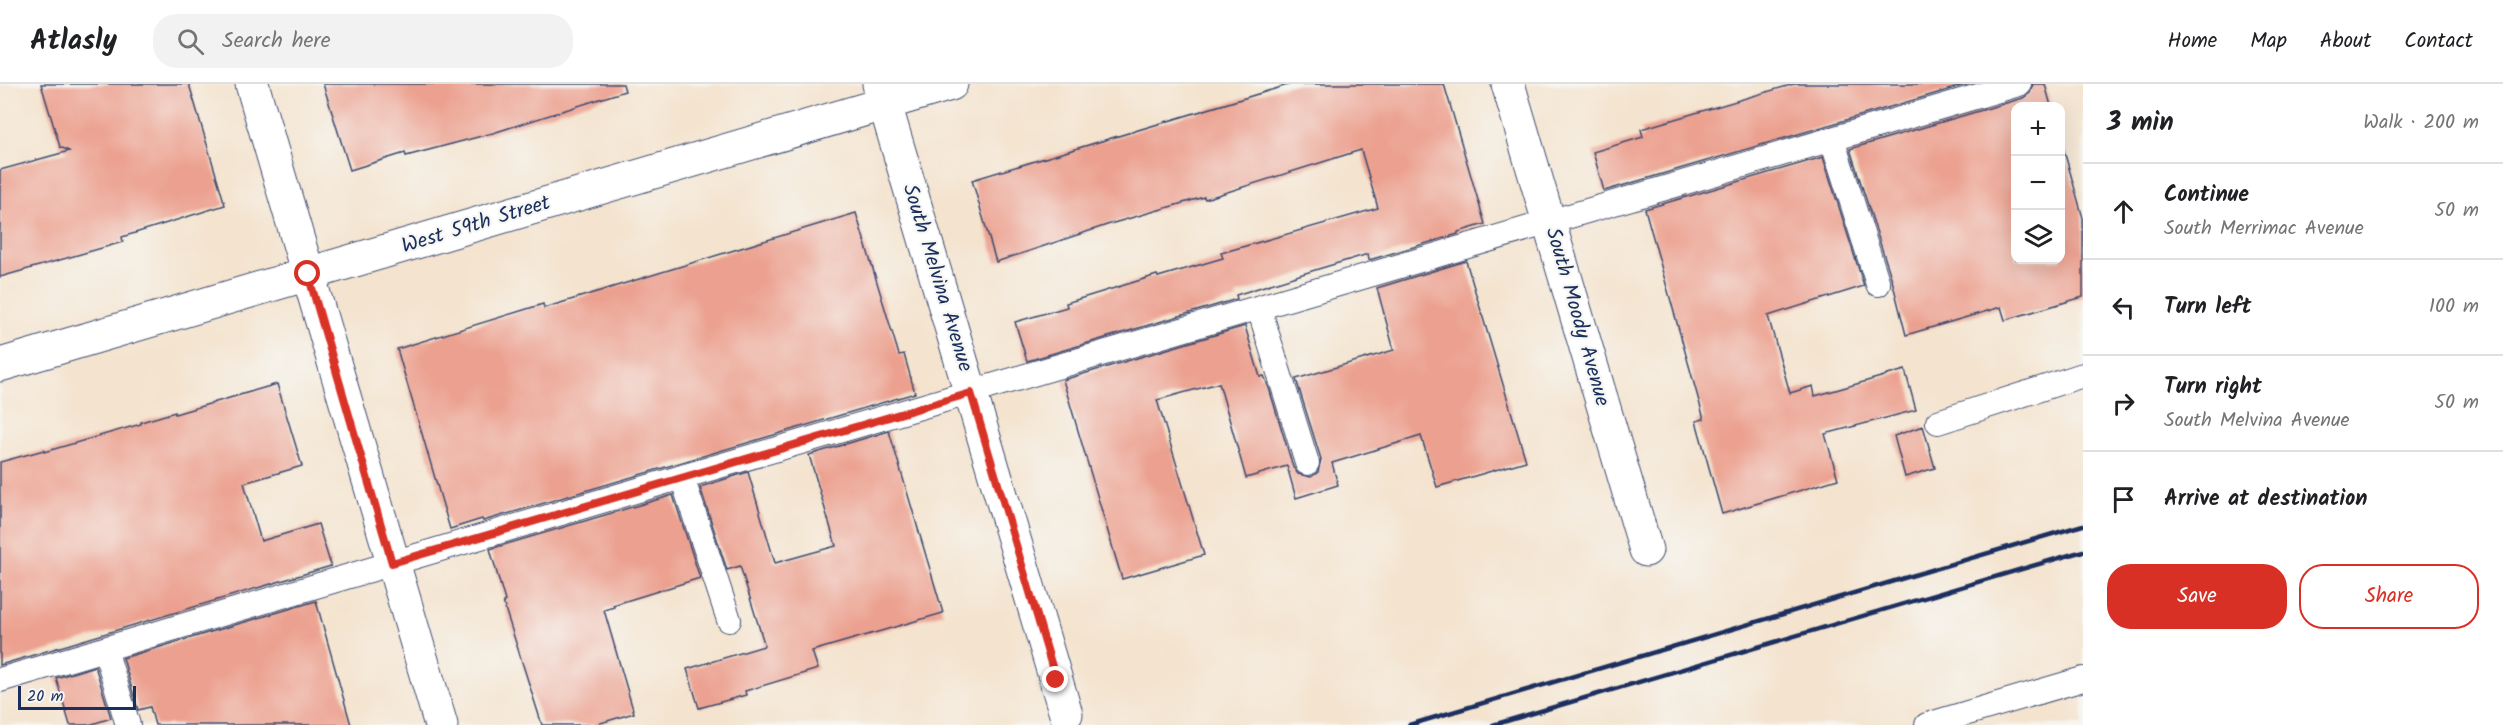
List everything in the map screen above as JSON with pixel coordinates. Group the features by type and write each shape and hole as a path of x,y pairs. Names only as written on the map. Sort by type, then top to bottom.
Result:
{"street":[{"path":"252,84 441,725"},
{"name":"West 59th Street","path":"0,365 308,274 882,94 951,84"},
{"name":"South Moody Avenue","path":"1508,84 1646,550"},
{"name":"South Melvina Avenue","path":"882,94 1066,714"}],"lane":[{"path":"0,680 2019,84"},
{"path":"1832,139 1878,284"},
{"path":"1259,308 1307,463"},
{"path":"1938,422 2083,375"},
{"path":"682,477 729,620"},
{"path":"105,649 128,725"},
{"path":"1927,725 2083,679"}],"building":[{"path":"41,84 189,84 225,205 122,237 123,242 0,277 0,170 69,151 60,147"},
{"path":"323,84 623,84 625,91 493,133 406,156 405,153 350,170"},
{"path":"1291,84 1444,84 1485,224 1369,260 1368,254 1236,295 1237,299 1027,361 1015,322 1067,307 1066,303 1157,275 1158,277 1223,258 1221,253 1378,208 1361,150 1205,199 1204,197 1110,224 996,262 972,180"},
{"path":"1794,84 1968,84 1604,191 1593,152 1643,137 1641,129"},
{"path":"2033,84 2045,84 2050,102 2011,102 2011,264 2065,264 2065,154 2083,218 2083,297 2005,320 2001,307 1906,335 1892,280 1850,149 2023,98 2030,93"},
{"path":"1823,157 1864,286 1768,316 1790,393 1813,386 1815,396 1905,370 1916,410 1825,434 1838,479 1722,514 1696,421 1704,419 1645,209"},
{"path":"856,213 899,355 904,354 915,393 450,529 397,349 543,304 544,308"},
{"path":"1466,261 1526,461 1437,487 1421,436 1332,463 1338,485 1296,498 1287,466 1246,478 1219,383 1157,400 1204,555 1122,579 1063,380 1245,326 1260,377 1264,376 1269,388 1293,467 1298,474 1311,477 1318,472 1321,459 1296,379 1394,350 1377,288"},
{"path":"277,384 302,466 244,483 261,541 318,524 331,566 0,665 0,462 44,450 44,452"},
{"path":"1923,426 1935,468 1905,477 1894,436"},
{"path":"889,431 943,613 812,651 818,669 745,691 746,695 699,708 687,669 764,646 740,566 727,570 700,487 748,472 775,563 836,546 809,455"},
{"path":"673,495 700,578 613,605 614,607 604,610 634,713 594,725 542,725 503,602 505,601 490,549"},
{"path":"316,601 351,725 155,725 150,707 138,710 123,658"},
{"path":"95,666 111,718 89,725 70,725 56,678"}],"railway":[{"path":"1409,725 2083,525"},
{"path":"1493,725 2083,551"}],"route":[{"path":"308,274 392,563 971,393 1056,680"}]}
